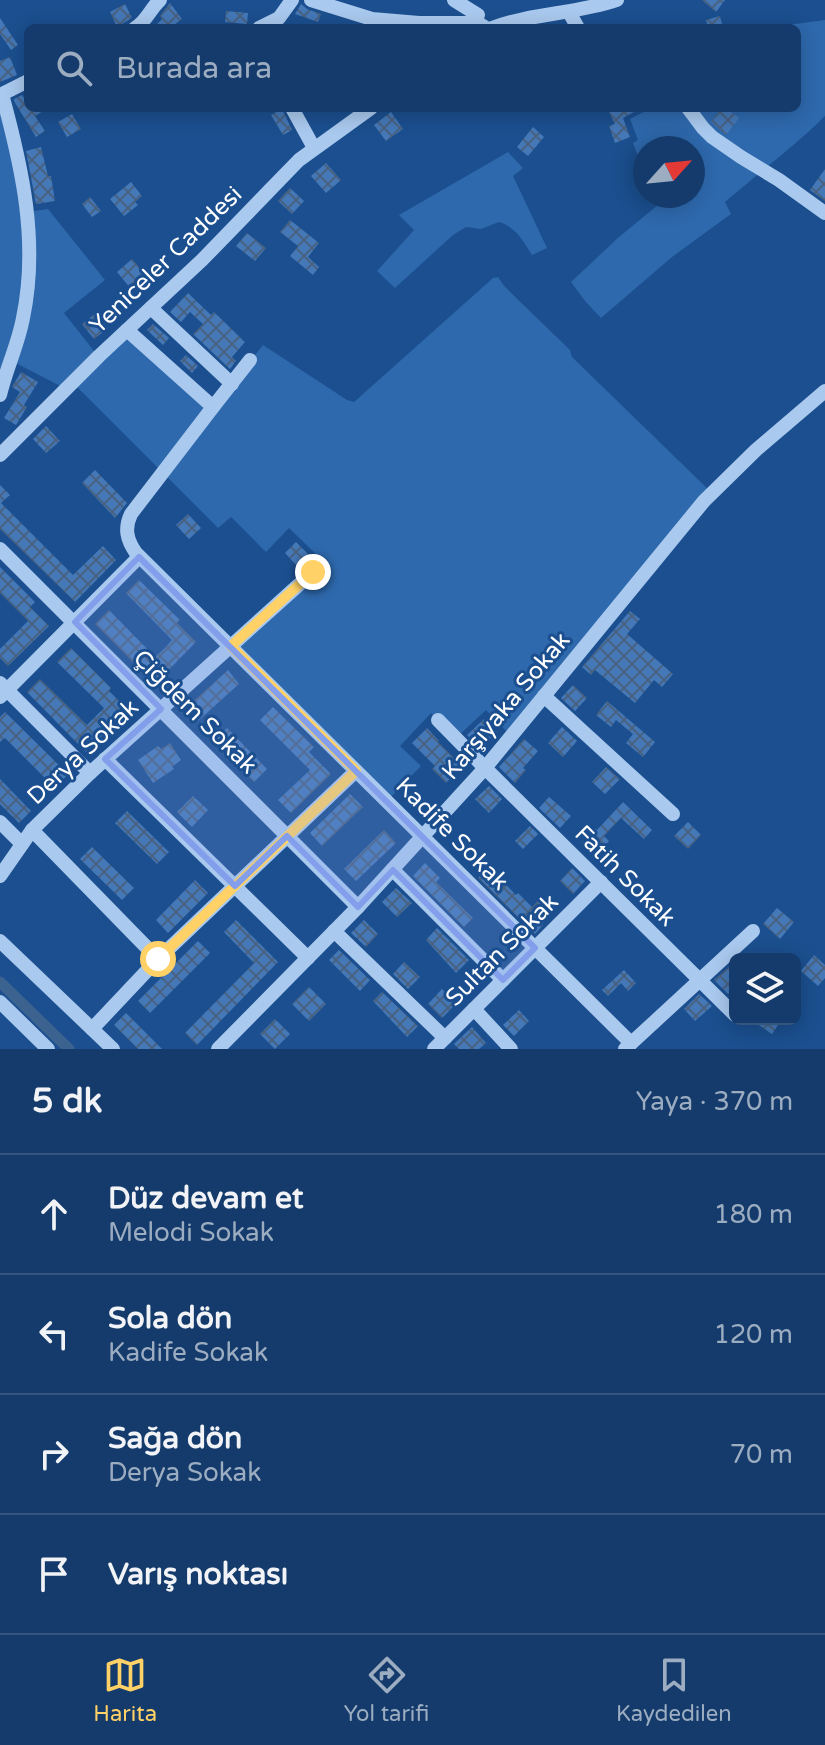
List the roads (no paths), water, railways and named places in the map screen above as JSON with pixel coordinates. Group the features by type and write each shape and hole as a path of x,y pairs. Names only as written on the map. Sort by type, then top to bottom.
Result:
{"street":[{"path":"267,24 279,18 292,0"},
{"path":"311,0 383,21 522,20 617,0"},
{"path":"454,0 482,19"},
{"path":"140,24 146,20 153,3"},
{"path":"569,12 576,24"},
{"path":"0,395 23,321 29,258 23,181 2,94 24,83"},
{"path":"294,112 314,148"},
{"name":"Yeniceler Caddesi","path":"0,455 202,260 279,179 314,148 365,112"},
{"path":"691,112 703,128 725,147 825,213"},
{"path":"151,308 232,384"},
{"path":"127,330 213,407"},
{"path":"90,773 2,690 139,557 127,531 131,514 250,360"},
{"name":"Karşıyaka Sokak","path":"218,1049 358,907 485,768 704,501 756,450 825,391"},
{"name":"Çiğdem Sokak","path":"0,549 358,907"},
{"name":"Kadife Sokak","path":"139,557 424,836 628,1046"},
{"name":"Derya Sokak","path":"0,876 32,830 90,773 313,572"},
{"path":"544,696 673,814"},
{"name":"Fatih Sokak","path":"438,720 729,1009"},
{"path":"105,759 308,958"},
{"path":"92,1029 158,959 356,771"},
{"path":"0,822 22,844"},
{"path":"32,830 158,959"},
{"path":"393,870 503,980"},
{"name":"Sultan Sokak","path":"440,1044 601,882"},
{"path":"334,931 440,1044"},
{"path":"628,1046 753,931"},
{"path":"0,941 113,1049"},
{"path":"2,1008 48,1049"},
{"path":"474,1009 511,1049"}],"waterway":[{"path":"0,982 69,1049"}]}
